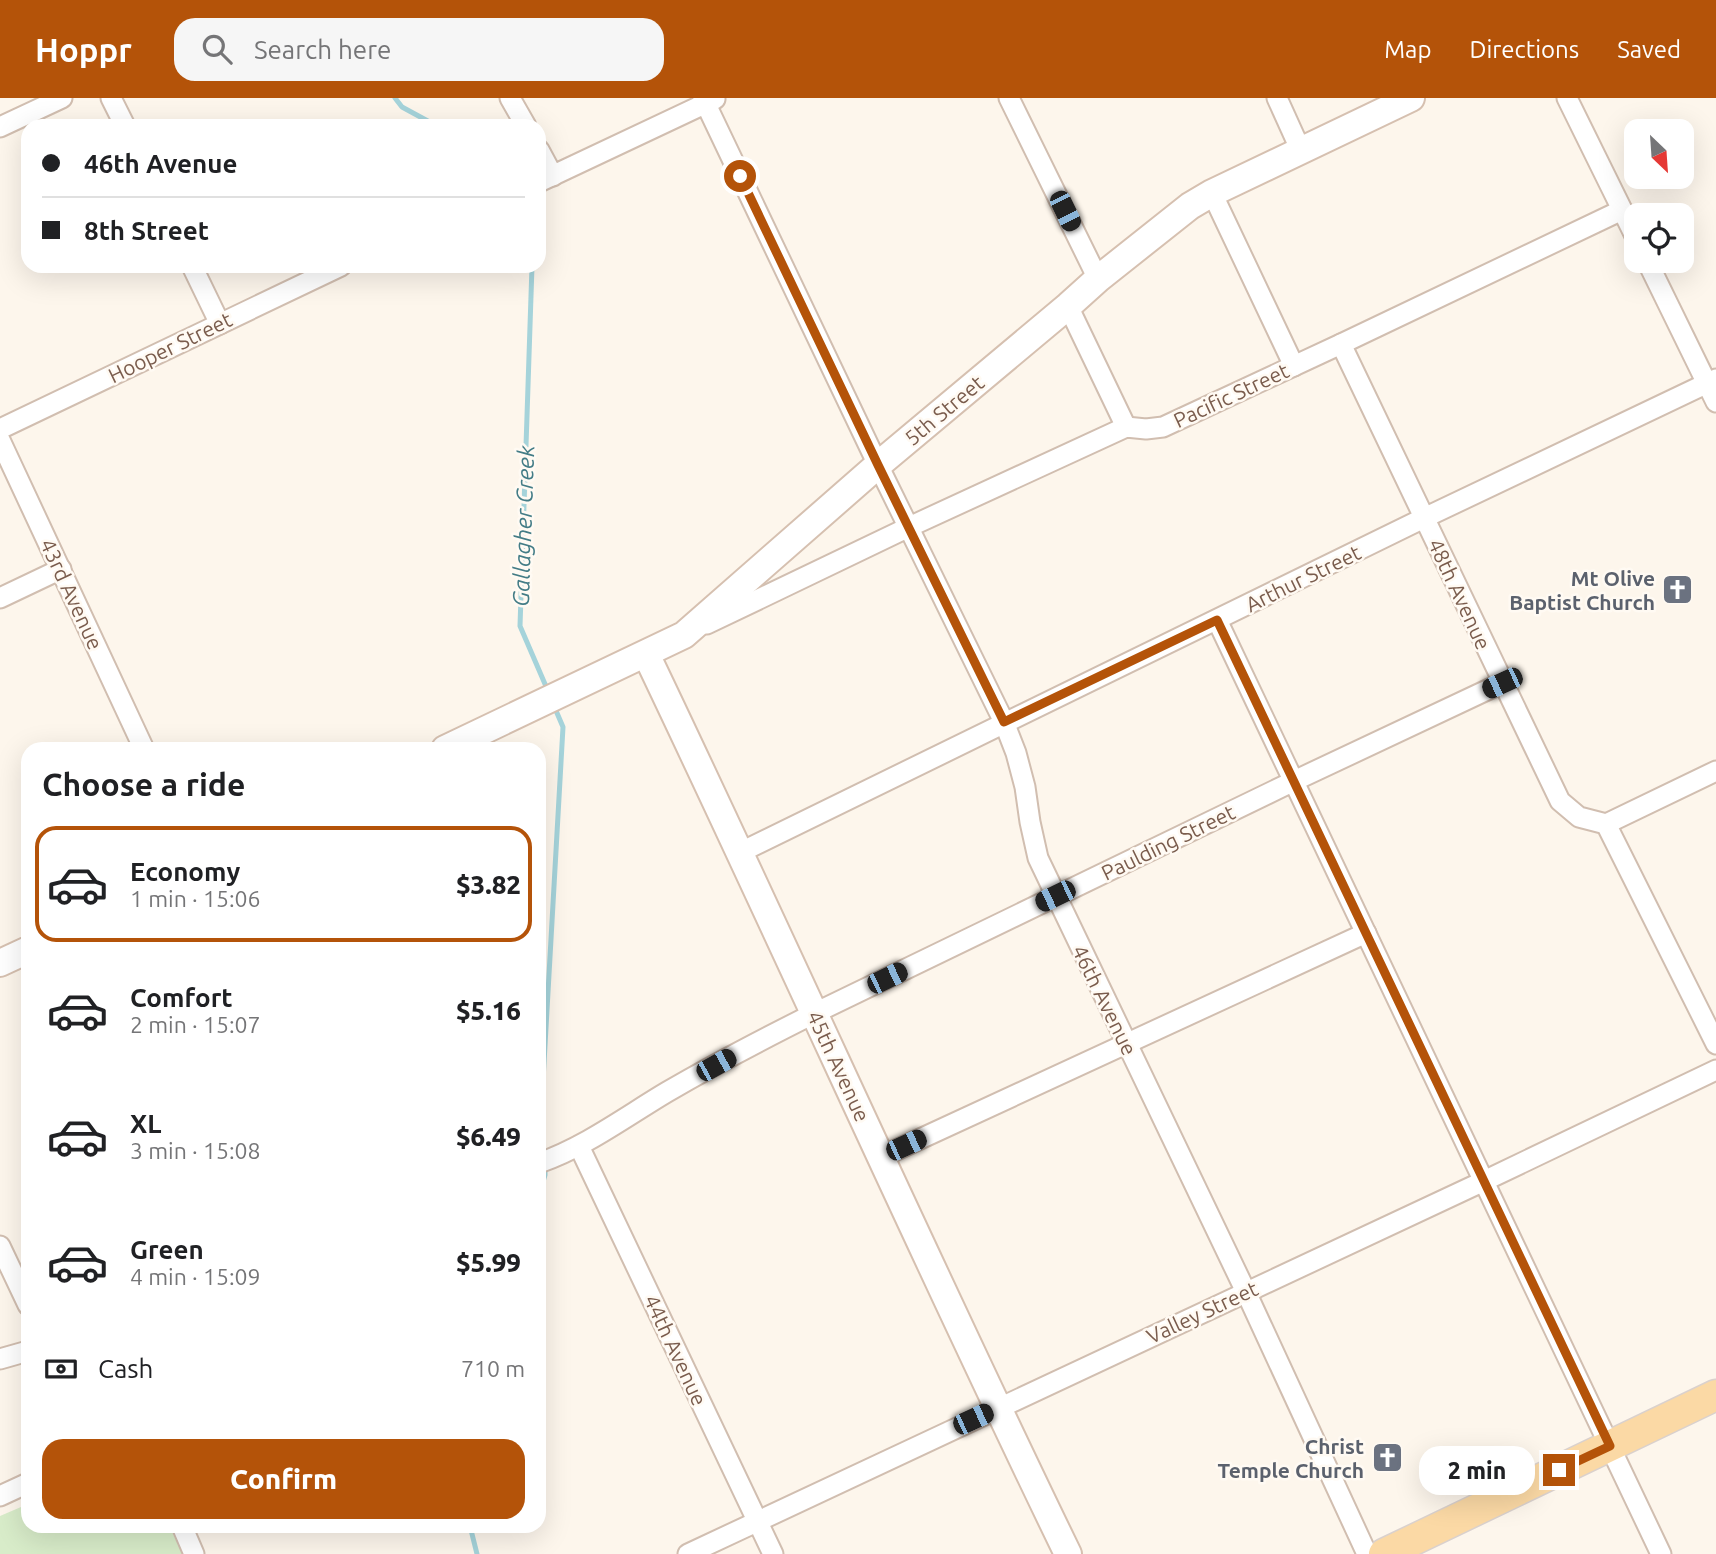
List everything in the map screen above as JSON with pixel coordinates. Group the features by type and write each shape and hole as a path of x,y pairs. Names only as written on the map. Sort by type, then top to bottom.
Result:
{"main road":[{"path":"1384,1554 1716,1395"}],"street":[{"path":"0,127 29,105 62,98"},
{"path":"111,98 122,119"},
{"path":"510,98 522,119"},
{"path":"1009,98 1098,279"},
{"path":"1277,98 1301,150"},
{"name":"5th Street","path":"459,742 684,635 878,465 1098,279 1190,206 1411,98"},
{"path":"1567,98 1624,214"},
{"path":"546,179 709,100"},
{"name":"46th Avenue","path":"709,100 878,465 1004,722 1025,787 1038,858 1055,896 1246,1292 1367,1554"},
{"path":"1212,193 1294,366"},
{"name":"Pacific Street","path":"684,635 1126,427 1163,427 1622,210"},
{"path":"195,273 220,324"},
{"name":"Hooper Street","path":"0,429 326,273"},
{"path":"1654,273 1712,381 1716,402"},
{"path":"1068,306 1126,427"},
{"name":"48th Avenue","path":"1341,344 1560,801 1579,817 1606,824"},
{"name":"Arthur Street","path":"741,852 1424,518 1712,381"},
{"name":"43rd Avenue","path":"0,440 141,742"},
{"path":"0,598 61,569"},
{"path":"1217,620 1661,1554"},
{"name":"45th Avenue","path":"646,654 741,852 997,1408 1068,1554"},
{"name":"Paulding Street","path":"546,1160 815,1013 1502,683"},
{"path":"1716,771 1606,824 1716,1044"},
{"path":"881,1157 1366,933"},
{"path":"0,963 21,953"},
{"name":"Valley Street","path":"688,1554 1716,1070"},
{"name":"44th Avenue","path":"570,1149 774,1554"},
{"path":"0,1246 21,1290"},
{"path":"0,1359 21,1354"},
{"path":"0,1496 21,1486"},
{"path":"185,1533 194,1554"}],"green space":[{"path":"21,1507 21,1533 172,1533 183,1554 0,1554 0,1516"}],"waterway":[{"name":"Gallagher Creek","path":"395,98 402,107 424,119"},
{"name":"Gallagher Creek","path":"532,273 520,626 548,691"},
{"name":"Gallagher Creek","path":"546,1028 563,727 554,706"},
{"name":"Gallagher Creek","path":"472,1533 477,1554"}],"place":[{"name":"Mt Olive Baptist Church","path":"1678,590"},
{"name":"Christ Temple Church","path":"1387,1458"}],"route":[{"path":"740,176 1004,722 1217,620 1610,1446 1559,1470"}]}
